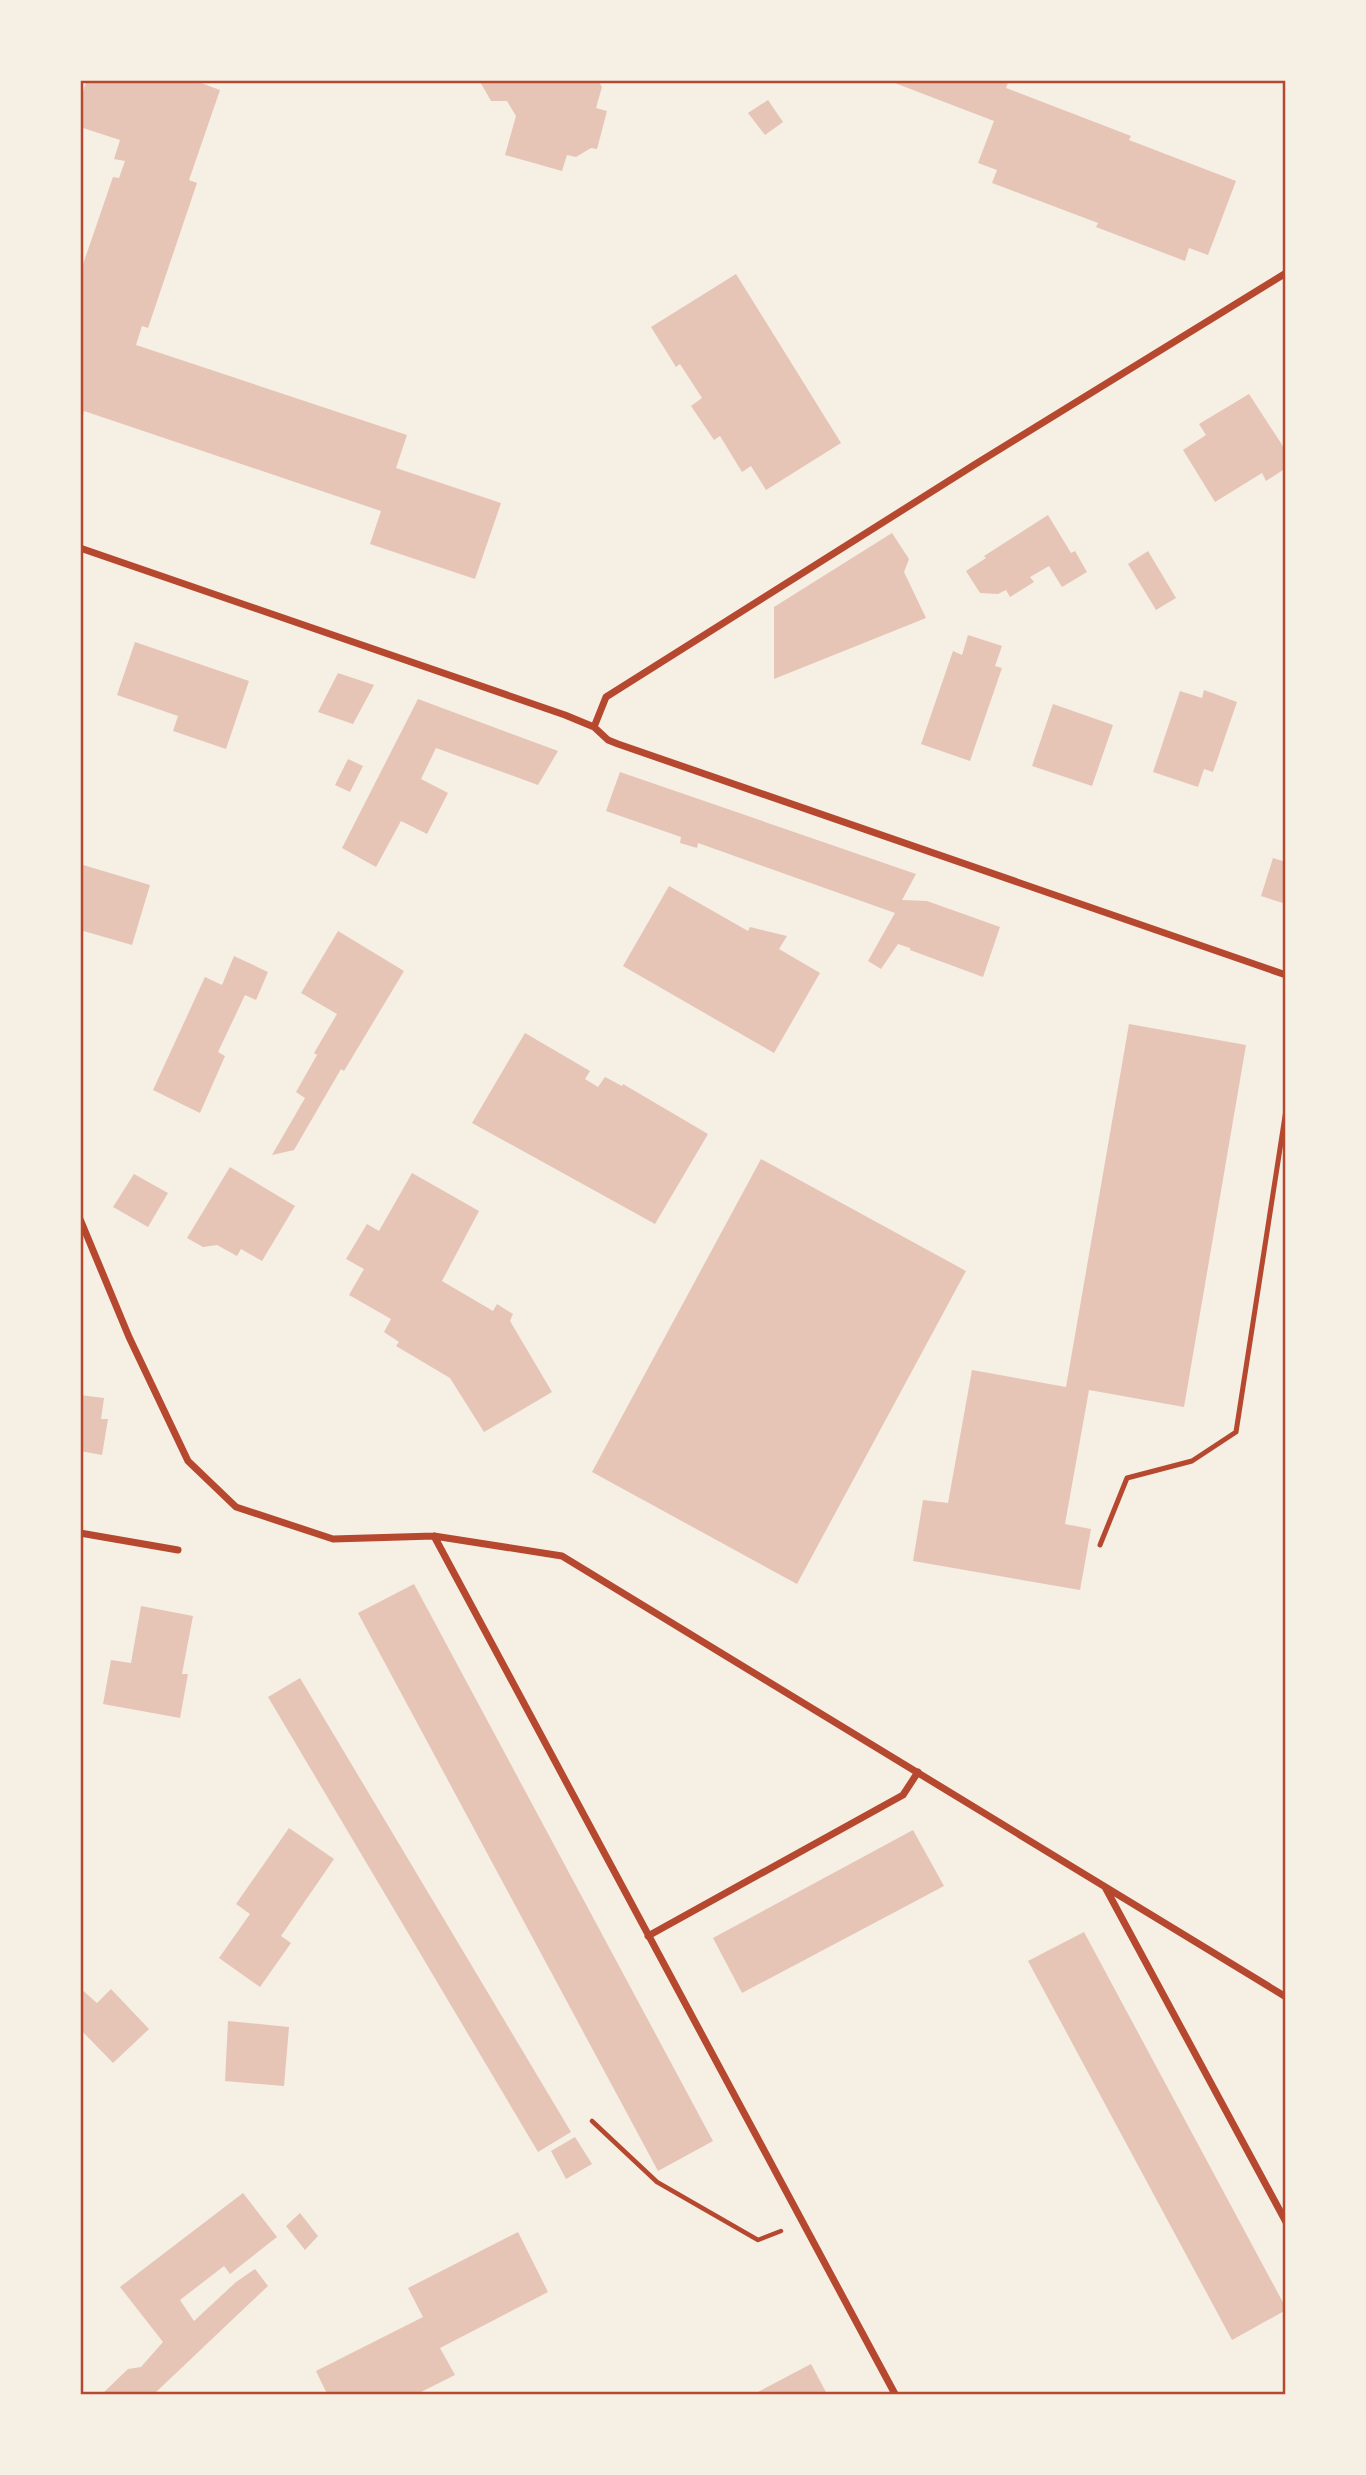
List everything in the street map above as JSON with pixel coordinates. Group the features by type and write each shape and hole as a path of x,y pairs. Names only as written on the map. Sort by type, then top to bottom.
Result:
{"street":[{"path":"594,727 606,697 974,465 1286,273"},
{"path":"80,548 468,680 594,727 608,740 1286,975"},
{"path":"80,1219 129,1337 188,1461 236,1507 333,1539 434,1536 562,1556 1286,1997"},
{"path":"80,1534 178,1550"},
{"path":"434,1536 895,2395"},
{"path":"648,1936 902,1795 918,1772"},
{"path":"1104,1885 1286,2222"}],"lane":[{"path":"1100,1545 1127,1478 1192,1461 1236,1432 1286,1110"}],"path":[{"path":"592,2121 657,2182 758,2240 802,2222"}],"building":[{"path":"87,80 193,80 220,90 189,180 197,183 148,328 142,326 136,345 407,435 396,468 501,503 475,579 370,544 381,511 84,411 83,415 80,414 80,273 113,177 119,178 125,161 114,159 120,140 80,127 80,99"},
{"path":"479,80 598,80 602,87 596,108 607,111 597,149 591,148 576,157 567,155 562,171 505,155 516,116 507,101 491,101"},
{"path":"887,80 1009,80 1006,88 1131,136 1129,140 1236,181 1208,255 1189,248 1185,261 1096,227 1098,223 992,183 997,170 978,163 994,121"},
{"path":"768,100 783,122 765,135 748,113"},
{"path":"736,274 841,443 766,490 751,466 742,472 720,436 714,440 691,406 702,398 680,364 676,367 651,327"},
{"path":"1249,394 1286,451 1286,468 1266,481 1262,473 1215,502 1183,450 1206,435 1199,424"},
{"path":"1048,515 1071,553 1075,551 1087,572 1062,587 1049,566 1030,577 1034,582 1010,597 1006,590 998,594 980,593 966,571 986,558 984,556"},
{"path":"892,533 909,559 904,572 926,618 774,679 774,607"},
{"path":"1148,551 1176,598 1156,610 1128,564"},
{"path":"968,635 1002,646 995,666 1002,668 970,761 921,744 953,651 962,655"},
{"path":"135,642 249,681 226,749 173,731 178,716 117,695"},
{"path":"338,673 374,685 353,724 318,712"},
{"path":"1204,690 1237,702 1213,772 1204,769 1198,787 1153,772 1180,691 1202,698"},
{"path":"418,699 558,751 538,785 436,748 421,779 448,793 427,834 401,821 376,867 342,848"},
{"path":"1053,704 1113,725 1092,786 1032,766"},
{"path":"348,759 363,766 350,792 335,785"},
{"path":"620,772 916,874 902,900 927,901 1000,927 983,977 898,944 881,969 868,961 895,913 698,843 697,848 680,843 681,837 606,811"},
{"path":"1273,858 1286,862 1286,904 1261,896"},
{"path":"80,864 150,885 132,945 80,930"},
{"path":"669,886 748,931 750,927 787,936 779,949 820,973 774,1053 623,966"},
{"path":"338,931 404,971 344,1071 341,1069 294,1150 272,1155 305,1098 296,1092 317,1055 314,1053 337,1014 301,993"},
{"path":"234,956 268,972 256,1000 245,995 218,1052 225,1056 200,1113 153,1090 205,977 222,985"},
{"path":"1129,1024 1246,1045 1184,1407 1089,1390 1065,1524 1091,1529 1080,1590 913,1561 923,1500 948,1503 972,1370 1066,1387"},
{"path":"525,1033 590,1071 585,1079 598,1087 605,1077 622,1086 623,1084 708,1134 655,1224 472,1123"},
{"path":"761,1159 966,1271 797,1584 592,1472"},
{"path":"230,1167 295,1206 262,1261 241,1249 237,1256 217,1245 203,1247 187,1238"},
{"path":"412,1173 479,1211 442,1281 493,1311 497,1304 513,1314 510,1321 552,1392 484,1432 450,1378 396,1346 399,1342 384,1332 391,1319 349,1295 364,1269 346,1259 367,1224 379,1231"},
{"path":"134,1174 168,1193 148,1227 113,1207"},
{"path":"80,1395 104,1398 101,1419 108,1419 102,1455 80,1451"},
{"path":"414,1584 713,2141 658,2171 358,1613"},
{"path":"141,1606 193,1616 182,1674 188,1674 180,1718 103,1704 111,1660 131,1663"},
{"path":"300,1678 571,2132 538,2152 268,1697"},
{"path":"289,1828 334,1859 281,1936 291,1943 260,1987 219,1958 250,1914 236,1904"},
{"path":"913,1830 944,1886 742,1993 713,1938"},
{"path":"1084,1932 1286,2308 1232,2340 1028,1961"},
{"path":"80,1988 97,2003 111,1989 149,2029 113,2063 80,2029"},
{"path":"228,2021 289,2027 284,2086 225,2081"},
{"path":"575,2137 592,2164 566,2179 551,2151"},
{"path":"243,2193 277,2237 230,2274 224,2266 180,2300 194,2321 236,2282 255,2269 268,2286 154,2394 102,2394 128,2369 141,2367 163,2342 120,2287"},
{"path":"300,2213 318,2236 305,2250 286,2226"},
{"path":"518,2232 548,2292 440,2348 455,2375 417,2394 327,2394 316,2371 423,2317 408,2288"},
{"path":"811,2364 827,2394 754,2394"}]}
